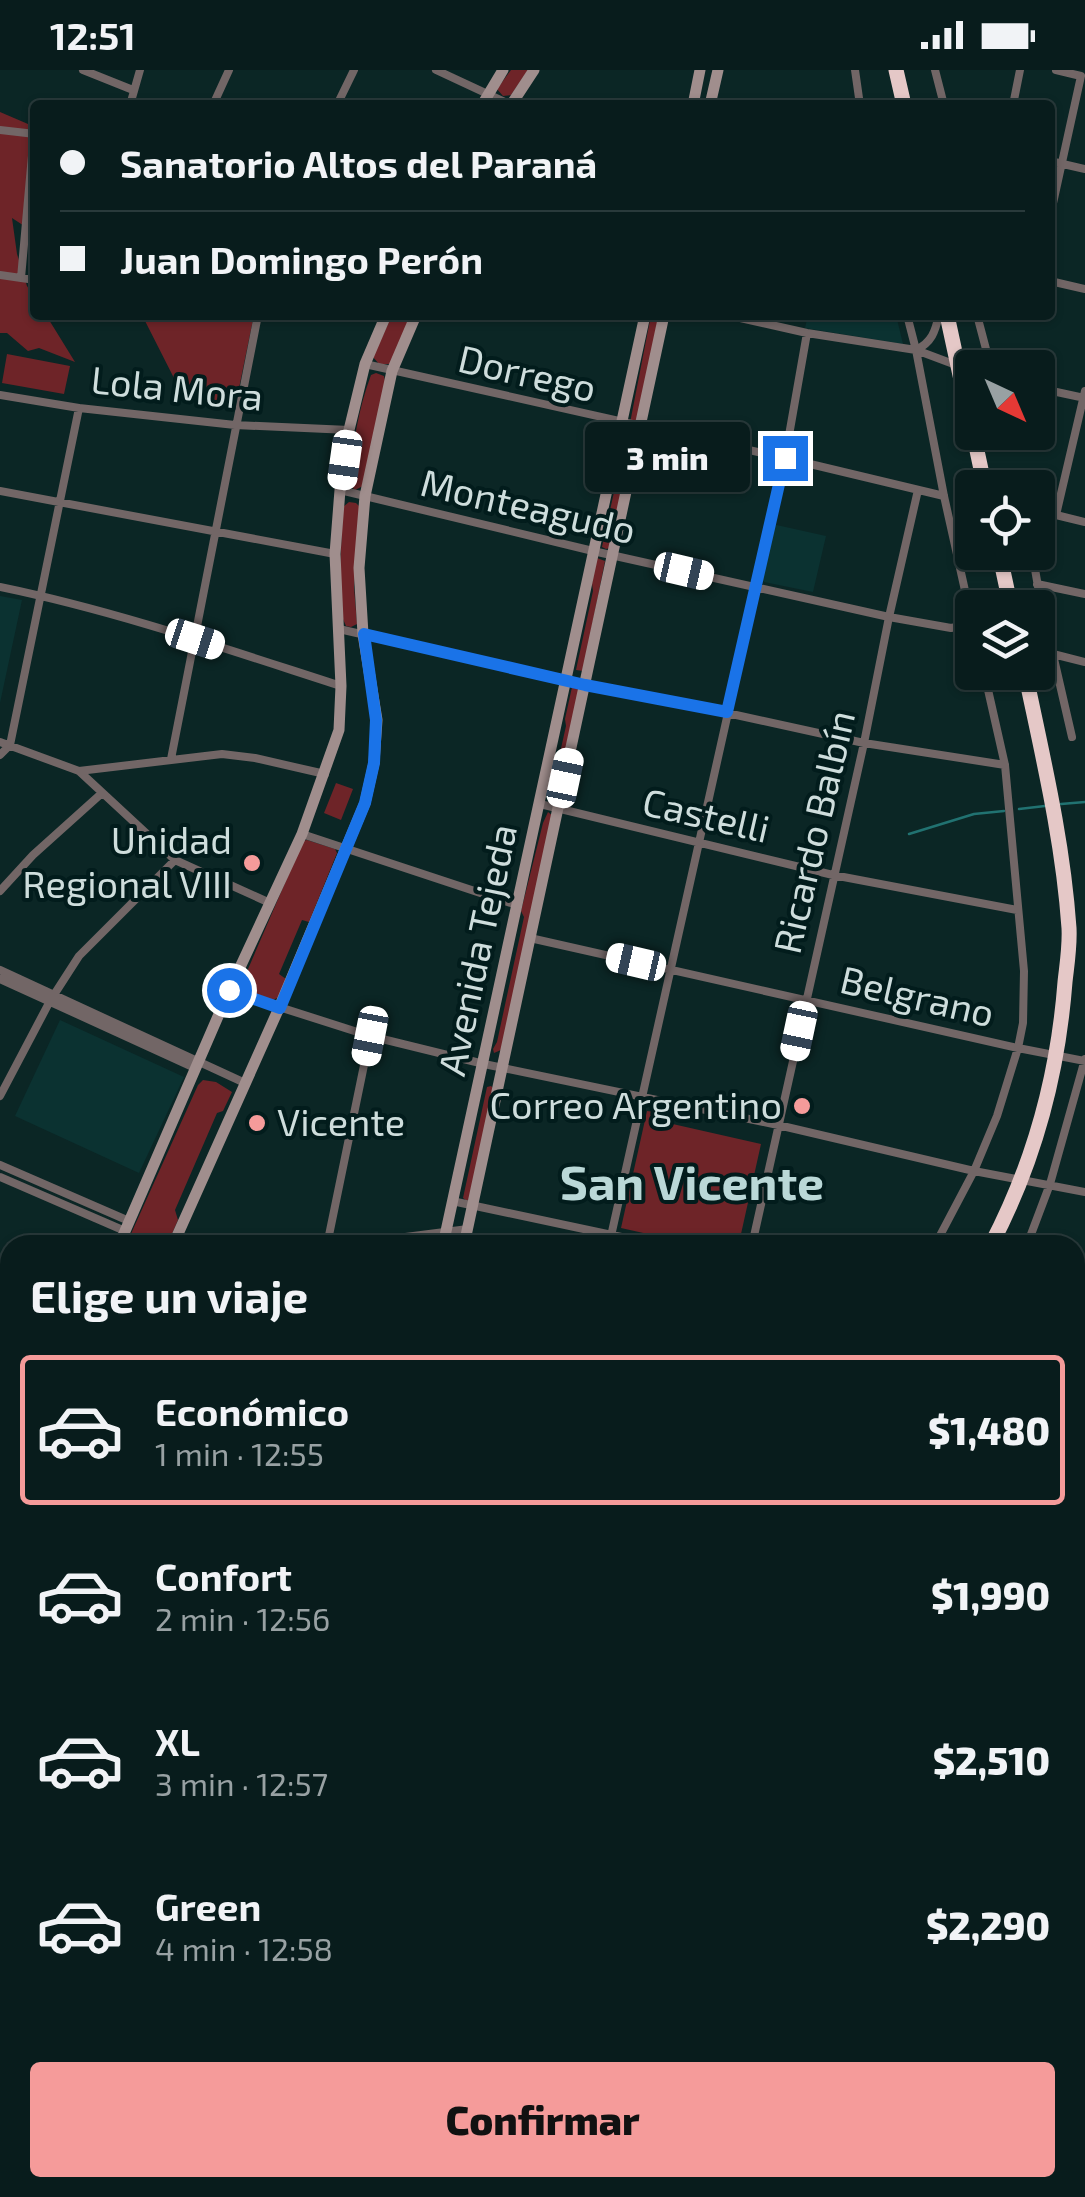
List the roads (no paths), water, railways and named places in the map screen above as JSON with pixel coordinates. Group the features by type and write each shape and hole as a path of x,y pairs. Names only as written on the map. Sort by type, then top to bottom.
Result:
{"highway":[{"path":"896,70 903,100"},
{"path":"949,320 959,350"},
{"path":"995,1235 1048,1100 1077,932 1029,690"}],"main road":[{"path":"485,100 502,70"},
{"path":"514,100 534,70"},
{"path":"693,100 700,70"},
{"path":"711,100 718,70"},
{"path":"123,1235 229,990 302,834 339,730 341,686 334,554 340,490 365,364 384,320"},
{"path":"178,1235 280,1008 365,803 374,763 376,720 359,568 365,496 392,372 414,320"},
{"name":"Avenida Tejeda","path":"445,1235 644,320"},
{"name":"Avenida Tejeda","path":"466,1235 663,320"}],"street":[{"path":"83,70 133,90"},
{"path":"131,100 140,70"},
{"path":"215,100 230,70"},
{"path":"340,100 354,70"},
{"path":"436,70 485,100"},
{"path":"855,70 859,100"},
{"path":"935,70 943,100"},
{"path":"1015,100 1020,70"},
{"path":"1055,192 1083,76 1056,70"},
{"path":"0,130 30,134"},
{"path":"1055,163 1085,169"},
{"path":"21,278 30,178"},
{"path":"0,275 30,279"},
{"path":"1055,282 1085,289"},
{"path":"171,759 257,320"},
{"path":"749,320 916,350 955,364"},
{"path":"909,320 965,590"},
{"path":"916,350 928,344 938,320"},
{"path":"978,320 986,350"},
{"path":"611,1235 785,458 807,333"},
{"name":"Dorrego","path":"365,364 944,496"},
{"path":"1055,391 1084,396 1056,514 1085,522"},
{"name":"Lola Mora","path":"0,395 235,425 350,430"},
{"path":"0,755 10,745 79,408"},
{"name":"Monteagudo","path":"340,490 754,587 889,617 955,627"},
{"name":"Ricardo Balbín","path":"754,1235 918,490"},
{"path":"0,491 334,554"},
{"path":"1035,570 1038,590"},
{"path":"1037,584 1085,594"},
{"path":"0,587 195,639 341,686"},
{"path":"339,629 864,744 1005,766"},
{"path":"1055,654 1085,662"},
{"path":"1055,663 1072,737"},
{"path":"939,1235 974,1171 997,1116 1023,1023 1024,972 1005,766 988,690"},
{"path":"0,742 79,770 175,860 270,903"},
{"path":"79,770 222,754 325,774"},
{"path":"0,892 102,793"},
{"name":"Castelli","path":"540,804 833,874 1017,910"},
{"path":"302,834 516,905"},
{"path":"0,1096 78,956 175,860"},
{"name":"Belgrano","path":"530,938 1085,1060"},
{"path":"0,970 197,1064 245,1082"},
{"path":"0,978 53,997"},
{"path":"229,990 370,1036 484,1064 1085,1192"},
{"path":"329,1235 370,1036"},
{"path":"1031,1235 1050,1184 1085,1060"},
{"path":"0,1165 127,1226"},
{"path":"0,1178 108,1224 127,1226"},
{"path":"452,1201 590,1235"},
{"path":"452,1235 468,1229"}],"waterway":[{"path":"1061,804 1085,802"},
{"path":"1019,809 1045,806"},
{"path":"909,834 974,814 1004,811"}],"place":[{"name":"Unidad Regional VIII","path":"252,863"},
{"name":"Correo Argentino","path":"802,1106"},
{"name":"Vicente","path":"257,1123"}],"district":[{"name":"San Vicente","path":"692,1183"}]}
